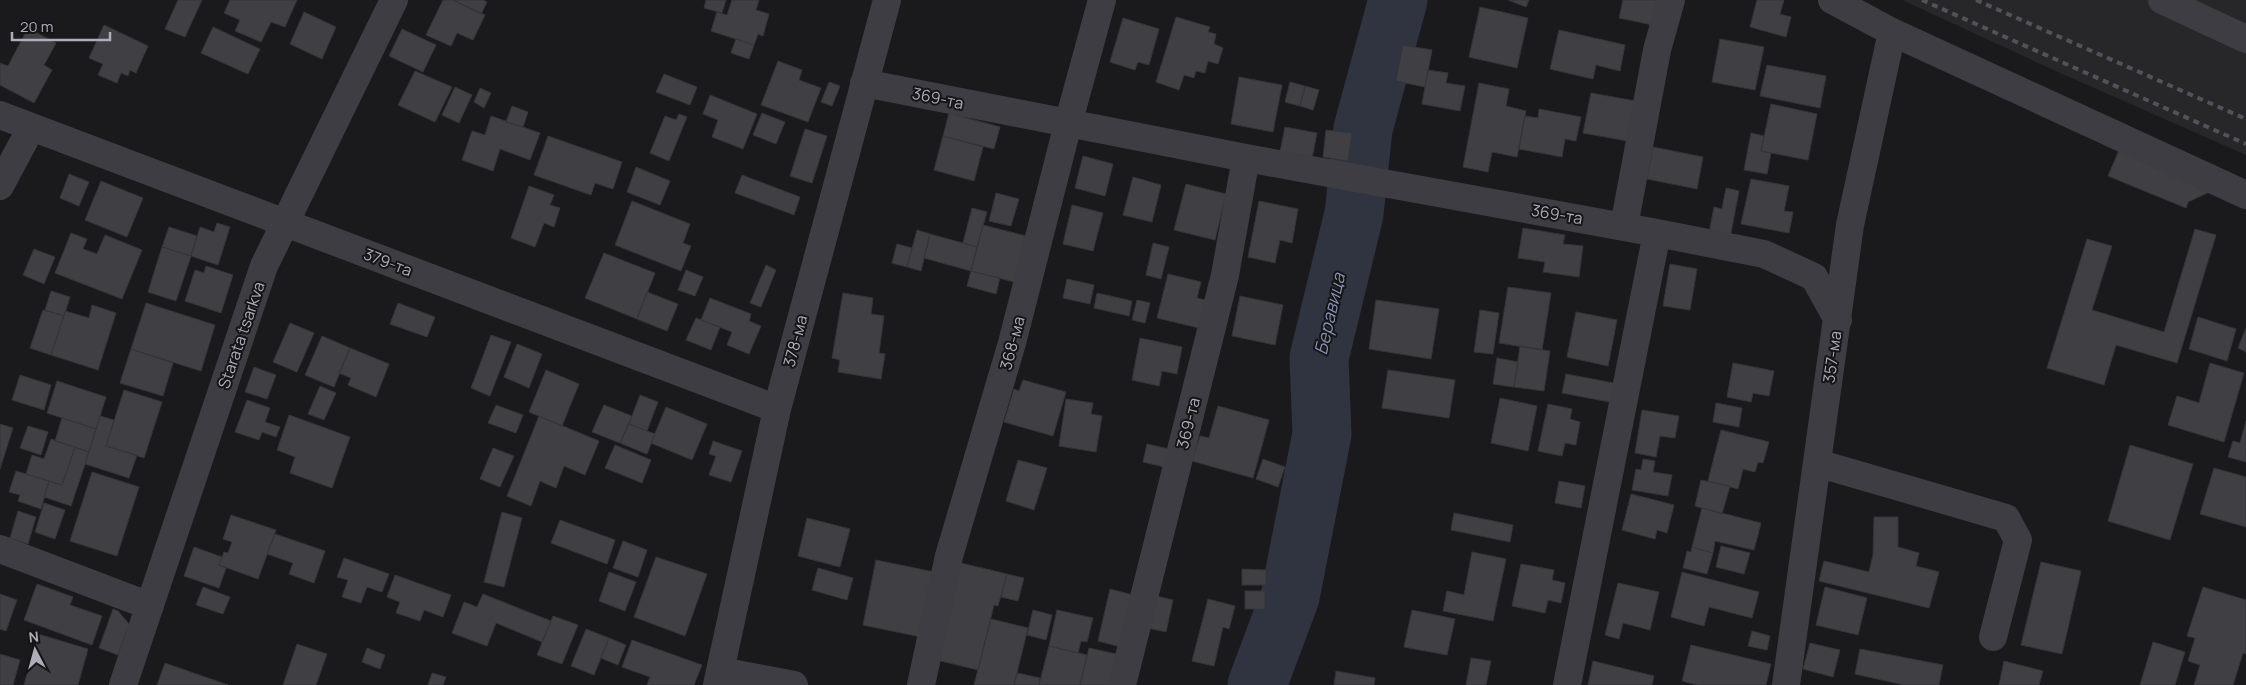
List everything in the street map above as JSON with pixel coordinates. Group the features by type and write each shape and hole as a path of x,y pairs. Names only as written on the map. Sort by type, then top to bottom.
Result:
{"street":[{"name":"Starata tsarkva","path":"123,685 264,266 394,0"},
{"name":"368-ма","path":"921,685 949,556 1012,343 1102,0"},
{"path":"1624,226 1656,50 1671,0"},
{"path":"1832,0 1892,32 2246,195"},
{"path":"2162,0 2246,39"},
{"name":"378-ма","path":"719,678 777,409 864,83 879,3"},
{"name":"357-ма","path":"1786,685 1850,225 1892,32"},
{"name":"369-та","path":"864,83 1246,158 1624,226 1764,254 1814,277 1838,320"},
{"name":"379-та","path":"0,115 777,409"},
{"path":"0,186 31,128"},
{"name":"369-та","path":"1122,685 1225,275 1246,158"},
{"path":"1567,685 1657,233"},
{"path":"1817,463 2006,518 2018,540 1993,637"},
{"path":"0,549 150,606"},
{"path":"719,678 794,685"}],"shaded area":[{"path":"1902,0 2246,0 2246,155 2049,68"}],"building":[{"path":"178,0 202,0 185,37 165,29"},
{"path":"230,0 297,0 285,27 271,22 261,42 235,31 240,20 224,13"},
{"path":"443,0 453,0 485,15 473,40 457,33 451,46 426,35"},
{"path":"453,0 483,0 487,2 481,14"},
{"path":"706,0 726,0 722,13 704,8"},
{"path":"732,0 759,0 756,10 769,14 763,36 758,34 754,45 711,31 717,12 727,15"},
{"path":"1508,0 1529,0 1526,7"},
{"path":"1623,0 1658,0 1653,25 1619,18"},
{"path":"1757,0 1784,0 1780,14 1791,17 1786,37 1750,27"},
{"path":"1480,7 1528,18 1517,68 1469,57"},
{"path":"304,12 336,27 322,59 290,44"},
{"path":"1176,17 1210,27 1208,32 1216,34 1214,44 1223,48 1218,64 1208,61 1205,73 1196,71 1194,78 1184,75 1179,90 1156,82"},
{"path":"1123,18 1159,29 1149,65 1138,62 1135,70 1110,62"},
{"path":"104,25 148,46 136,73 130,70 128,76 121,73 117,83 98,75 103,64 89,58"},
{"path":"213,27 260,49 248,74 201,53"},
{"path":"28,28 56,43 44,65 52,70 34,103 0,85 0,63 8,66"},
{"path":"402,29 436,45 423,72 389,56"},
{"path":"1559,30 1625,45 1620,71 1596,65 1593,79 1550,69"},
{"path":"736,39 754,45 749,59 731,53"},
{"path":"1720,39 1764,47 1755,90 1712,82"},
{"path":"1403,45 1432,50 1425,87 1396,81"},
{"path":"778,61 802,70 799,80 821,88 808,122 761,105"},
{"path":"1767,65 1826,76 1820,108 1760,96"},
{"path":"1428,70 1448,73 1446,83 1465,86 1460,111 1422,104"},
{"path":"415,71 452,87 435,122 398,105"},
{"path":"664,74 697,87 690,105 656,92"},
{"path":"1239,77 1282,85 1273,132 1231,124"},
{"path":"829,82 840,86 832,106 821,102"},
{"path":"1290,82 1305,86 1300,106 1285,102"},
{"path":"1479,83 1509,89 1506,106 1526,111 1517,157 1492,152 1488,172 1463,167"},
{"path":"1305,86 1319,90 1313,110 1300,106"},
{"path":"455,87 472,95 459,123 442,115"},
{"path":"480,88 491,93 484,108 474,102"},
{"path":"1591,93 1641,102 1633,142 1583,133"},
{"path":"710,95 757,114 743,149 712,137 718,120 703,114"},
{"path":"1771,104 1817,114 1808,160 1761,151"},
{"path":"512,106 528,112 523,127 506,122"},
{"path":"1539,109 1581,117 1576,141 1565,139 1562,157 1519,149 1525,116 1538,118"},
{"path":"762,113 785,122 776,144 753,135"},
{"path":"949,113 1000,127 994,149 943,136"},
{"path":"679,114 687,117 669,161 650,153 665,116 676,120"},
{"path":"491,116 540,133 530,160 500,149 493,171 462,160 472,131 485,135"},
{"path":"1285,127 1317,133 1312,158 1280,152"},
{"path":"805,129 827,136 812,183 790,176"},
{"path":"1326,130 1352,133 1348,161 1323,157"},
{"path":"1751,133 1764,136 1761,151 1771,153 1767,174 1744,170"},
{"path":"548,136 622,162 613,189 595,183 591,195 534,175"},
{"path":"943,136 983,147 974,181 934,170"},
{"path":"1653,147 1703,157 1697,189 1647,179"},
{"path":"2120,148 2216,189 2188,202 2186,208 2108,176"},
{"path":"1083,156 1113,164 1105,196 1075,188"},
{"path":"636,167 670,181 660,205 627,192"},
{"path":"69,174 89,182 79,206 60,198"},
{"path":"742,175 800,197 794,215 735,193"},
{"path":"1133,177 1161,185 1152,222 1123,215"},
{"path":"1751,179 1789,186 1784,211 1793,212 1789,233 1741,224"},
{"path":"101,181 143,198 127,237 85,220"},
{"path":"1186,184 1226,194 1215,240 1174,230"},
{"path":"529,186 554,195 550,205 560,208 554,227 544,223 535,247 511,238"},
{"path":"1726,188 1739,191 1730,238 1709,233 1714,207 1722,209"},
{"path":"996,193 1019,199 1011,226 989,221"},
{"path":"632,201 690,224 683,243 691,246 681,271 615,245"},
{"path":"1259,201 1298,209 1292,243 1280,240 1275,263 1248,257"},
{"path":"1072,205 1103,213 1093,251 1063,244"},
{"path":"972,208 987,212 977,247 963,243"},
{"path":"217,223 230,227 218,265 191,256 200,227 214,232"},
{"path":"983,225 1030,237 1018,283 971,271"},
{"path":"169,227 197,236 191,256 162,247"},
{"path":"1523,228 1565,235 1563,244 1583,246 1579,277 1543,272 1545,262 1518,258"},
{"path":"2195,229 2216,235 2177,363 2116,345 2104,385 2047,368 2087,239 2112,246 2092,310 2164,332"},
{"path":"917,230 930,234 921,271 907,267"},
{"path":"71,233 87,239 83,249 97,254 105,235 142,250 122,299 55,273"},
{"path":"930,234 977,247 971,271 924,258"},
{"path":"1153,243 1169,247 1161,279 1146,275"},
{"path":"897,244 912,248 907,267 892,263"},
{"path":"162,247 191,256 176,301 148,292"},
{"path":"34,249 55,257 44,284 23,275"},
{"path":"604,253 655,273 637,319 585,298"},
{"path":"1670,264 1697,269 1690,310 1663,306"},
{"path":"766,265 776,270 761,307 750,303"},
{"path":"206,266 233,275 221,313 185,301 195,270 204,273"},
{"path":"686,270 703,277 695,296 678,290"},
{"path":"971,271 1000,278 996,294 967,286"},
{"path":"1168,274 1201,282 1197,298 1209,301 1203,329 1157,318"},
{"path":"1067,279 1094,285 1090,304 1063,298"},
{"path":"1508,287 1551,293 1542,350 1499,343"},
{"path":"51,291 70,297 64,316 45,310"},
{"path":"647,292 678,304 667,331 637,319"},
{"path":"843,293 873,298 871,314 884,316 879,353 885,354 881,379 838,372 840,360 832,358"},
{"path":"1097,293 1132,301 1129,316 1094,308"},
{"path":"1240,296 1283,305 1275,345 1232,336"},
{"path":"710,298 751,314 749,321 761,326 749,354 727,345 732,332 701,320"},
{"path":"1137,300 1150,303 1145,323 1132,320"},
{"path":"1376,300 1439,309 1431,359 1369,349"},
{"path":"146,303 215,325 201,371 131,349"},
{"path":"398,303 435,317 427,337 390,324"},
{"path":"92,305 116,313 98,370 51,355 65,311 89,318"},
{"path":"43,310 64,316 51,355 30,348"},
{"path":"1480,310 1499,313 1493,354 1474,352"},
{"path":"1576,312 1617,320 1608,366 1567,357"},
{"path":"2198,317 2236,329 2227,361 2189,349"},
{"path":"696,318 720,327 711,350 686,340"},
{"path":"290,323 314,333 297,372 273,362"},
{"path":"2246,328 2246,352 2238,348"},
{"path":"491,335 511,342 490,396 471,388"},
{"path":"322,336 350,348 334,387 305,375"},
{"path":"1140,338 1182,347 1177,374 1162,371 1159,386 1132,380"},
{"path":"517,344 542,354 529,388 504,377"},
{"path":"1520,346 1550,351 1544,391 1514,387"},
{"path":"350,348 389,364 376,397 348,385 351,378 339,373"},
{"path":"131,349 173,363 163,396 120,383"},
{"path":"1497,358 1518,362 1514,387 1493,384"},
{"path":"1733,363 1774,371 1769,396 1753,393 1751,402 1727,397"},
{"path":"2210,363 2244,373 2224,442 2168,425 2177,396 2199,403"},
{"path":"254,367 276,375 267,399 245,392"},
{"path":"546,370 579,384 562,426 529,412"},
{"path":"1388,370 1455,380 1449,418 1382,408"},
{"path":"1566,374 1619,384 1615,403 1562,393"},
{"path":"20,375 51,385 44,410 12,400"},
{"path":"1023,380 1066,392 1053,436 1004,422 1014,389 1019,391"},
{"path":"57,381 106,397 96,429 47,413"},
{"path":"320,386 336,393 324,420 308,414"},
{"path":"124,390 162,402 144,458 106,446"},
{"path":"640,395 658,402 647,431 629,424"},
{"path":"1500,398 1537,406 1528,451 1491,443"},
{"path":"1066,399 1093,403 1091,414 1102,416 1096,452 1059,446"},
{"path":"247,400 270,408 265,422 280,427 276,437 262,432 259,440 235,432"},
{"path":"1716,403 1742,408 1739,427 1713,422"},
{"path":"1548,404 1572,409 1570,419 1580,422 1576,445 1565,443 1562,456 1538,451"},
{"path":"496,405 523,415 516,433 488,423"},
{"path":"604,405 632,416 620,443 592,432"},
{"path":"1218,406 1269,420 1253,478 1192,461 1200,436 1209,438"},
{"path":"666,407 707,424 692,460 651,443"},
{"path":"1642,410 1679,416 1675,438 1660,436 1656,457 1635,453"},
{"path":"289,415 350,437 332,488 290,473 295,457 277,450"},
{"path":"100,416 114,420 106,446 137,455 129,478 85,464"},
{"path":"539,416 599,441 585,475 564,466 556,488 540,481 531,506 507,496"},
{"path":"62,418 96,429 89,452 55,441"},
{"path":"2246,421 2246,462 2228,457 2233,441 2240,443"},
{"path":"0,424 13,428 0,469"},
{"path":"629,424 655,434 647,454 620,443"},
{"path":"28,426 48,432 41,455 20,448"},
{"path":"1721,430 1769,442 1763,463 1758,462 1755,472 1743,469 1738,489 1708,481"},
{"path":"51,439 75,447 62,485 26,474 32,455 44,459"},
{"path":"713,441 742,451 731,482 709,475 716,456 709,454"},
{"path":"1147,444 1173,450 1169,468 1143,462"},
{"path":"615,445 651,460 642,483 605,468"},
{"path":"2130,445 2193,464 2170,540 2108,521"},
{"path":"75,447 89,452 71,506 44,497 49,481 62,485"},
{"path":"493,448 514,456 500,487 480,479"},
{"path":"1263,459 1285,467 1278,487 1256,479"},
{"path":"1643,459 1655,461 1653,472 1672,475 1668,496 1632,490 1636,469 1641,470"},
{"path":"1018,460 1047,468 1034,510 1006,501"},
{"path":"2214,468 2246,477 2246,527 2200,514"},
{"path":"16,471 49,481 41,509 18,501 20,495 9,492"},
{"path":"92,472 139,487 117,556 70,541"},
{"path":"1701,480 1730,486 1722,514 1695,506"},
{"path":"1559,481 1585,486 1581,508 1555,503"},
{"path":"1631,494 1674,505 1667,533 1657,530 1655,539 1622,530"},
{"path":"44,503 65,510 55,539 35,532"},
{"path":"1702,508 1761,523 1754,550 1715,541 1713,553 1692,547"},
{"path":"18,511 36,517 28,544 10,538"},
{"path":"502,512 522,518 504,587 484,582"},
{"path":"1454,513 1513,525 1510,542 1451,530"},
{"path":"231,515 276,530 258,579 219,565 224,552 228,553 232,542 223,539"},
{"path":"1874,517 1898,517 1898,547 1919,553 1916,566 1939,572 1929,608 1819,581 1824,561 1869,572 1873,555"},
{"path":"807,518 850,529 840,567 798,556"},
{"path":"560,520 615,540 607,564 551,543"},
{"path":"275,534 325,551 314,583 289,574 293,563 267,554"},
{"path":"623,541 647,550 638,577 613,568"},
{"path":"1721,546 1750,553 1744,574 1716,567"},
{"path":"194,547 222,557 219,565 226,568 219,588 184,576"},
{"path":"1692,547 1713,553 1707,574 1683,568 1687,551 1691,552"},
{"path":"1472,552 1506,559 1493,621 1443,611 1447,591 1464,595"},
{"path":"656,557 707,574 685,636 634,617"},
{"path":"344,558 389,574 382,592 367,587 361,603 342,597 348,580 337,577"},
{"path":"876,560 934,572 921,637 863,625"},
{"path":"2041,562 2081,571 2062,654 2021,645"},
{"path":"961,563 1007,574 998,606 994,605 978,670 937,660"},
{"path":"1521,564 1554,570 1552,580 1565,583 1561,603 1548,600 1545,613 1512,606"},
{"path":"818,568 853,578 847,600 812,590"},
{"path":"1242,569 1266,570 1266,585 1242,585"},
{"path":"609,572 636,582 625,611 599,601"},
{"path":"1682,572 1759,592 1752,618 1709,607 1704,626 1671,617"},
{"path":"1007,574 1024,578 1018,601 1001,597"},
{"path":"395,575 451,595 443,617 424,610 420,621 396,613 400,602 387,597"},
{"path":"1618,583 1659,592 1650,630 1623,623 1619,639 1605,635"},
{"path":"37,584 73,597 70,605 102,616 92,645 24,620"},
{"path":"203,587 230,597 223,614 196,605"},
{"path":"1825,587 1867,598 1858,635 1816,625"},
{"path":"2203,587 2246,600 2246,654 2243,653 2233,685 2194,685 2200,665 2188,661 2195,638 2187,636"},
{"path":"1110,589 1133,595 1121,647 1098,641"},
{"path":"1245,591 1265,591 1265,609 1245,609"},
{"path":"0,594 17,600 6,631 0,629"},
{"path":"483,594 551,621 542,642 496,623 487,646 452,633 464,602 477,607"},
{"path":"1156,596 1173,600 1166,632 1148,628"},
{"path":"1208,599 1235,606 1229,629 1223,627 1214,666 1192,661"},
{"path":"113,609 118,611 129,624 118,655 99,648"},
{"path":"1033,610 1052,615 1046,640 1027,635"},
{"path":"1057,610 1093,618 1087,642 1081,641 1078,653 1049,646"},
{"path":"1412,610 1455,619 1447,655 1404,647"},
{"path":"553,616 578,625 562,664 537,655"},
{"path":"991,619 1028,628 1014,685 974,685"},
{"path":"586,629 609,638 594,675 571,666"},
{"path":"1752,631 1770,636 1767,650 1748,646"},
{"path":"38,634 88,649 78,685 24,685"},
{"path":"609,638 626,645 618,665 601,658"},
{"path":"632,640 702,665 694,685 647,685 650,677 622,667"},
{"path":"2153,642 2185,652 2175,685 2140,685"},
{"path":"1810,643 1840,650 1833,677 1803,669"},
{"path":"297,644 327,654 316,685 283,685"},
{"path":"1691,645 1771,664 1766,685 1697,685 1682,681"},
{"path":"1049,646 1087,655 1080,685 1039,685"},
{"path":"367,648 385,655 380,669 362,662"},
{"path":"1089,648 1121,655 1114,685 1080,685"},
{"path":"1860,649 1943,665 1939,685 1904,685 1855,674"},
{"path":"0,654 20,660 13,685 0,685"},
{"path":"1471,658 1491,661 1486,685 1466,685"},
{"path":"1593,661 1654,676 1652,685 1588,685"},
{"path":"2004,661 2043,671 2039,685 1999,685"},
{"path":"165,663 228,685 157,685"},
{"path":"1336,671 1375,678 1374,685 1334,685"},
{"path":"432,673 446,677 443,685 428,685"},
{"path":"1017,673 1040,678 1039,685 1014,685"}],"waterway":[{"name":"Беравица","path":"1257,685 1290,597 1322,434 1319,358 1354,214 1363,129 1398,0"}],"railway":[{"path":"1922,0 2246,144"},
{"path":"1976,0 2246,119"}]}
